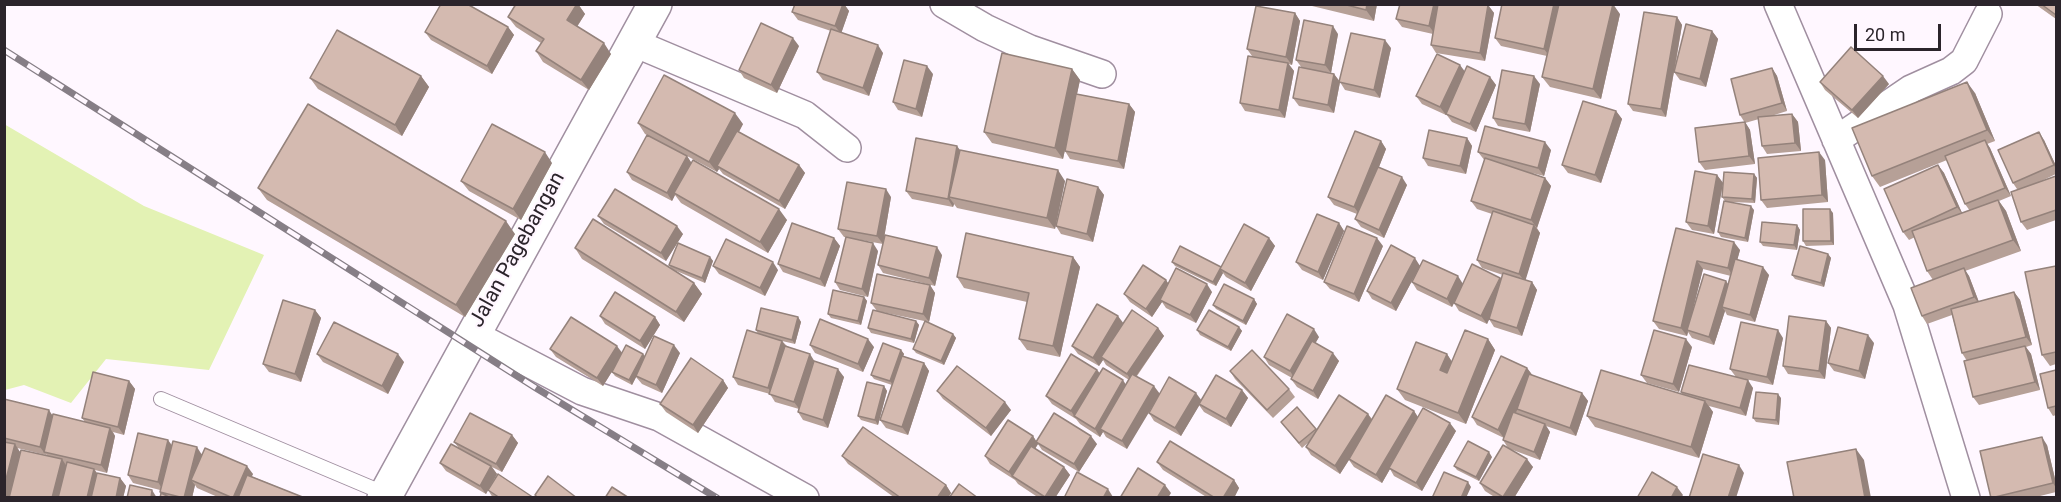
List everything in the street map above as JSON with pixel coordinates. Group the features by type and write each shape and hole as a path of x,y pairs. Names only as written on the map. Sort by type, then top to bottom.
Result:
{"street":[{"name":"Jalan Pagebangan","path":"385,496 632,42 655,4"},
{"path":"944,4 1021,45 1102,74"},
{"path":"1779,4 1907,305 1966,498"},
{"path":"1836,140 1911,89 1951,71 1964,61 1988,14"},
{"path":"632,42 805,115 817,122 847,148"},
{"path":"472,334 582,391 659,417 805,498"}],"lane":[{"path":"161,399 385,496"}],"green space":[{"path":"4,124 144,206 264,255 209,370 106,359 71,403 24,385 5,390"}],"building":[{"path":"441,4 467,4 508,27 487,66 425,32"},
{"path":"516,4 577,4 567,20 604,43 581,80 536,51 544,39 508,17"},
{"path":"795,4 843,4 835,26 792,12"},
{"path":"1343,4 1367,4 1366,10"},
{"path":"1400,4 1434,4 1429,26 1396,19"},
{"path":"1438,4 1488,5 1480,53 1431,45"},
{"path":"1502,4 1554,4 1544,49 1495,38"},
{"path":"1559,4 1613,4 1593,89 1542,77"},
{"path":"2041,4 2056,4 2056,15"},
{"path":"1256,6 1295,13 1286,57 1247,49"},
{"path":"1644,12 1677,17 1661,109 1628,104"},
{"path":"1304,20 1333,26 1325,65 1296,60"},
{"path":"761,23 793,38 771,85 739,70"},
{"path":"1686,24 1712,31 1700,79 1674,72"},
{"path":"831,29 878,45 863,88 817,72"},
{"path":"337,30 421,76 395,125 310,78"},
{"path":"1351,33 1385,40 1374,90 1339,82"},
{"path":"1851,47 1883,76 1852,110 1820,82"},
{"path":"1002,53 1072,69 1055,148 984,132"},
{"path":"1437,54 1460,65 1440,107 1416,96"},
{"path":"1248,56 1288,63 1279,110 1240,103"},
{"path":"904,60 927,66 916,109 893,102"},
{"path":"1467,66 1490,77 1470,124 1446,114"},
{"path":"1299,67 1334,74 1328,105 1293,98"},
{"path":"1772,68 1782,103 1740,115 1731,79"},
{"path":"1502,70 1534,76 1525,124 1493,118"},
{"path":"664,75 735,113 709,162 638,123"},
{"path":"1967,82 1987,130 1872,176 1852,128"},
{"path":"1076,94 1129,104 1118,161 1065,151"},
{"path":"1583,101 1616,111 1595,175 1562,165"},
{"path":"308,104 506,221 456,305 258,188"},
{"path":"1792,114 1795,143 1762,146 1758,117"},
{"path":"1745,122 1749,156 1699,162 1695,128"},
{"path":"492,124 545,152 513,209 461,181"},
{"path":"1485,126 1545,142 1538,168 1478,152"},
{"path":"1429,130 1467,138 1460,166 1423,158"},
{"path":"737,131 799,165 779,201 717,166"},
{"path":"1355,131 1381,141 1354,207 1328,197"},
{"path":"2039,132 2054,165 2013,183 1998,150"},
{"path":"647,135 687,156 667,193 627,172"},
{"path":"916,138 957,146 948,199 906,191"},
{"path":"1985,140 2005,188 1965,204 1945,156"},
{"path":"960,150 1058,170 1047,218 949,197"},
{"path":"1819,152 1822,195 1761,200 1758,158"},
{"path":"1485,158 1545,178 1531,220 1471,201"},
{"path":"693,160 779,209 760,242 674,193"},
{"path":"1938,165 1957,207 1903,232 1884,189"},
{"path":"1378,167 1402,177 1379,230 1355,219"},
{"path":"1695,171 1717,175 1708,226 1686,222"},
{"path":"1724,172 1754,174 1752,199 1722,197"},
{"path":"2056,176 2056,210 2021,222 2011,192"},
{"path":"1067,179 1098,187 1087,234 1056,226"},
{"path":"847,182 886,189 877,236 838,229"},
{"path":"615,189 677,226 661,253 598,216"},
{"path":"1998,200 2013,240 1927,271 1912,231"},
{"path":"1724,201 1751,206 1745,238 1718,232"},
{"path":"1803,209 1830,209 1831,241 1803,241"},
{"path":"1493,211 1534,225 1519,274 1477,260"},
{"path":"1317,214 1339,223 1318,272 1296,262"},
{"path":"593,219 694,283 676,312 575,248"},
{"path":"1762,222 1797,225 1794,245 1760,242"},
{"path":"792,223 834,238 820,279 778,264"},
{"path":"1244,224 1269,238 1245,283 1220,269"},
{"path":"1347,226 1377,238 1354,294 1324,282"},
{"path":"1676,228 1734,242 1728,268 1697,261 1681,328 1653,321"},
{"path":"966,233 1073,257 1053,346 1019,339 1029,293 957,277"},
{"path":"885,235 937,247 929,278 878,265"},
{"path":"846,237 873,243 862,289 835,282"},
{"path":"726,239 773,262 760,288 713,266"},
{"path":"678,243 710,257 702,278 669,265"},
{"path":"1391,245 1415,258 1391,303 1367,291"},
{"path":"1180,246 1221,267 1213,282 1172,262"},
{"path":"1800,246 1828,254 1821,283 1792,275"},
{"path":"1735,259 1763,267 1750,315 1722,307"},
{"path":"1423,260 1458,276 1447,299 1412,282"},
{"path":"1472,264 1500,278 1481,316 1454,303"},
{"path":"1143,265 1166,280 1146,309 1124,294"},
{"path":"2056,266 2056,352 2042,355 2025,272"},
{"path":"1176,268 1207,284 1190,315 1160,300"},
{"path":"1964,268 1974,297 1922,316 1911,288"},
{"path":"1503,273 1532,282 1517,328 1489,319"},
{"path":"877,274 930,285 923,314 871,303"},
{"path":"1704,274 1726,281 1709,337 1687,330"},
{"path":"1224,284 1254,299 1243,321 1213,305"},
{"path":"833,290 864,297 858,321 828,314"},
{"path":"615,292 655,317 640,341 600,316"},
{"path":"2014,292 2026,337 1962,353 1951,309"},
{"path":"283,300 315,310 295,374 263,364"},
{"path":"1097,304 1118,316 1093,358 1072,346"},
{"path":"761,308 798,317 792,340 756,330"},
{"path":"873,310 916,321 911,339 868,328"},
{"path":"1132,310 1158,328 1127,374 1101,357"},
{"path":"1209,310 1239,327 1228,347 1197,330"},
{"path":"1287,314 1314,329 1290,371 1264,357"},
{"path":"1789,316 1826,321 1819,371 1783,366"},
{"path":"571,317 617,346 597,378 550,349"},
{"path":"820,319 868,339 858,364 810,345"},
{"path":"925,321 953,334 941,361 913,349"},
{"path":"334,322 398,354 382,386 317,354"},
{"path":"1741,322 1778,330 1767,377 1730,369"},
{"path":"1838,327 1868,335 1859,371 1828,363"},
{"path":"747,330 782,341 768,388 733,377"},
{"path":"1465,330 1488,339 1458,413 1397,389 1416,342 1447,354 1440,370 1447,373"},
{"path":"1654,330 1686,339 1673,384 1641,375"},
{"path":"654,336 674,345 656,385 636,376"},
{"path":"1312,341 1333,353 1313,391 1291,379"},
{"path":"883,343 901,350 890,381 871,375"},
{"path":"626,345 643,354 629,380 612,372"},
{"path":"785,346 810,354 794,402 769,394"},
{"path":"2025,346 2035,382 1973,397 1964,361"},
{"path":"1252,350 1289,389 1267,410 1230,371"},
{"path":"1071,354 1097,370 1071,411 1046,396"},
{"path":"902,356 924,363 902,427 880,420"},
{"path":"1501,356 1527,368 1498,430 1472,417"},
{"path":"691,358 723,380 693,425 660,404"},
{"path":"814,361 838,369 823,420 798,412"},
{"path":"1689,365 1748,380 1740,408 1681,392"},
{"path":"957,366 1005,402 986,428 937,391"},
{"path":"1103,368 1123,380 1095,429 1074,416"},
{"path":"1601,370 1705,401 1691,447 1587,416"},
{"path":"2056,370 2056,406 2048,408 2040,374"},
{"path":"93,372 129,381 118,427 82,418"},
{"path":"1132,374 1154,386 1122,441 1100,429"},
{"path":"1529,374 1582,393 1570,428 1517,409"},
{"path":"1216,375 1242,390 1226,419 1199,404"},
{"path":"1169,377 1196,393 1175,428 1149,413"},
{"path":"867,382 884,386 875,420 858,416"},
{"path":"1756,392 1778,394 1776,420 1753,418"},
{"path":"1339,395 1368,414 1335,466 1306,447"},
{"path":"1386,395 1414,411 1376,475 1349,459"},
{"path":"4,399 49,410 40,447 4,438"},
{"path":"1297,407 1316,429 1299,443 1281,422"},
{"path":"1423,408 1450,423 1416,483 1389,468"},
{"path":"1513,412 1545,424 1534,452 1503,440"},
{"path":"470,413 512,435 496,464 454,442"},
{"path":"1054,413 1091,436 1074,464 1036,442"},
{"path":"53,414 110,428 101,465 44,452"},
{"path":"1008,420 1033,436 1009,472 985,456"},
{"path":"863,427 946,485 937,498 901,498 842,456"},
{"path":"138,433 168,440 158,482 128,475"},
{"path":"2042,437 2053,483 1991,498 1980,451"},
{"path":"173,441 197,447 184,498 160,492"},
{"path":"1170,441 1234,480 1223,498 1215,498 1157,462"},
{"path":"1468,441 1489,452 1476,477 1454,466"},
{"path":"4,442 15,444 4,487"},
{"path":"451,444 491,466 480,486 440,463"},
{"path":"1503,445 1527,459 1503,497 1480,483"},
{"path":"1031,446 1064,467 1045,497 1012,476"},
{"path":"205,448 247,466 233,498 191,480"},
{"path":"1856,449 1865,498 1794,498 1787,462"},
{"path":"21,450 62,459 52,498 9,498"},
{"path":"1703,454 1739,465 1728,498 1689,498"},
{"path":"67,462 94,469 87,498 58,498"},
{"path":"1138,468 1165,485 1157,498 1120,498"},
{"path":"1077,472 1108,489 1103,498 1064,498"},
{"path":"1444,472 1468,482 1461,498 1432,498"},
{"path":"1652,472 1677,487 1671,498 1637,498"},
{"path":"97,473 120,478 116,498 91,498"},
{"path":"498,474 534,498 500,498 488,490"},
{"path":"247,475 305,498 238,498"},
{"path":"548,476 577,498 538,498 535,495"},
{"path":"959,484 978,498 949,498"},
{"path":"130,485 152,490 151,498 127,498"},
{"path":"612,487 629,498 605,498"},
{"path":"161,493 171,498 160,498"}],"railway":[{"path":"4,50 536,388 717,498"}]}
